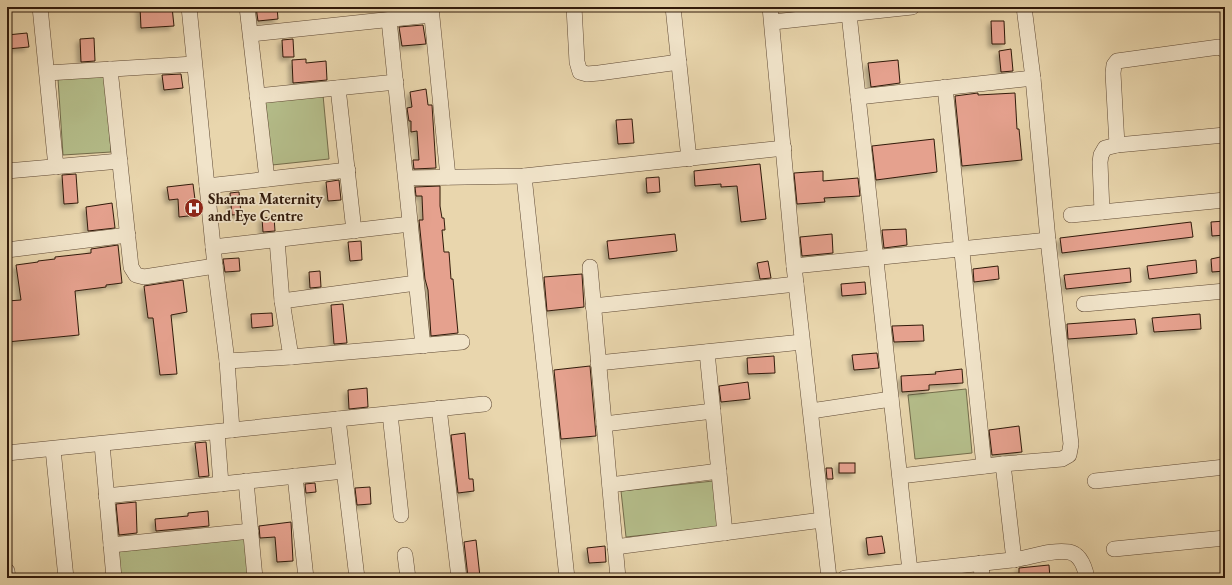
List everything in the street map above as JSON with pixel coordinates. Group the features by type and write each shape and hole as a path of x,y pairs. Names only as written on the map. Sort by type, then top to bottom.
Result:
{"street":[{"path":"40,7 56,167"},
{"path":"189,7 215,266 227,361 232,430"},
{"path":"247,7 267,179"},
{"path":"578,7 577,62 580,72 586,74 599,73 678,62"},
{"path":"673,7 689,159"},
{"path":"770,7 794,266 829,578"},
{"path":"772,22 912,7"},
{"path":"900,476 1062,459 1069,455 1071,444 1048,240 1033,78 1024,7"},
{"path":"250,34 389,20 431,11 448,177"},
{"path":"849,14 910,571"},
{"path":"389,20 423,346"},
{"path":"1117,145 1113,73 1114,65 1117,61 1219,48 1225,50"},
{"path":"47,72 110,70 194,64"},
{"path":"110,70 131,267 136,275 144,277 215,266"},
{"path":"858,97 1033,78"},
{"path":"257,96 396,82"},
{"path":"338,88 354,231"},
{"path":"945,88 984,466"},
{"path":"1102,212 1100,155 1105,148 1117,145 1225,135"},
{"path":"406,178 524,176 784,148"},
{"path":"7,171 120,161"},
{"path":"207,186 348,170"},
{"path":"524,176 567,578"},
{"path":"1071,215 1225,200"},
{"path":"213,247 410,224"},
{"path":"7,250 128,235"},
{"path":"277,240 282,301 291,357"},
{"path":"794,266 1048,240"},
{"path":"590,267 618,578"},
{"path":"282,301 416,283"},
{"path":"593,306 796,284"},
{"path":"1084,304 1225,291"},
{"path":"227,361 462,342"},
{"path":"598,363 802,342"},
{"path":"707,352 725,533"},
{"path":"811,411 891,399"},
{"path":"7,453 484,404"},
{"path":"439,408 459,578"},
{"path":"604,424 713,411"},
{"path":"390,414 401,515"},
{"path":"338,419 357,578"},
{"path":"217,432 221,484"},
{"path":"102,444 114,578"},
{"path":"52,449 66,578"},
{"path":"1003,464 1014,560"},
{"path":"1095,481 1225,467"},
{"path":"106,496 344,471"},
{"path":"610,485 719,471"},
{"path":"295,476 306,578"},
{"path":"246,481 255,578"},
{"path":"615,547 822,520"},
{"path":"111,545 251,531"},
{"path":"1114,549 1225,538"},
{"path":"845,578 910,571 982,571 1014,560 1056,552 1069,552 1077,555 1087,578"},
{"path":"405,555 408,578"},
{"path":"7,571 8,578"}],"green space":[{"path":"106,76 111,152 63,155 58,79"},
{"path":"323,95 329,159 272,165 265,101"},
{"path":"966,389 972,453 915,459 908,395"},
{"path":"713,481 718,527 626,537 621,491"},
{"path":"246,537 249,578 121,578 118,549"}],"building":[{"path":"140,7 172,7 174,26 141,28"},
{"path":"256,7 277,7 278,19 258,21"},
{"path":"991,21 1004,21 1005,44 992,44"},
{"path":"423,25 426,44 402,46 399,27"},
{"path":"27,33 29,47 7,49 7,35"},
{"path":"94,38 95,61 81,62 80,39"},
{"path":"293,39 294,57 283,57 282,40"},
{"path":"1011,49 1013,71 1001,72 999,51"},
{"path":"306,59 306,63 326,61 327,80 293,83 292,60"},
{"path":"898,60 900,83 871,87 868,63"},
{"path":"181,74 183,88 164,90 162,75"},
{"path":"426,89 428,105 432,105 436,168 414,169 413,160 419,160 417,131 411,132 411,121 409,121 407,108 412,107 410,92"},
{"path":"978,93 978,95 1015,93 1017,129 1019,129 1022,160 962,166 955,96"},
{"path":"632,119 634,143 618,144 616,120"},
{"path":"934,139 937,172 876,180 872,146"},
{"path":"760,164 766,219 741,222 737,186 721,187 721,184 695,186 694,171"},
{"path":"823,171 823,181 858,178 860,196 824,198 825,202 797,204 794,173"},
{"path":"76,174 78,203 64,204 62,175"},
{"path":"659,177 660,192 647,193 646,178"},
{"path":"339,180 341,200 328,201 326,182"},
{"path":"193,184 197,215 179,217 178,199 169,200 167,187"},
{"path":"440,186 440,206 442,218 444,218 445,230 442,230 444,252 449,252 458,333 431,336 428,290 425,279 419,220 423,220 422,196 416,196 415,187"},
{"path":"239,192 241,214 232,215 230,193"},
{"path":"112,203 115,228 88,231 86,207"},
{"path":"274,217 275,231 263,232 262,218"},
{"path":"1225,221 1225,235 1212,236 1211,222"},
{"path":"1191,222 1193,237 1062,253 1060,238"},
{"path":"906,229 907,245 884,248 882,230"},
{"path":"675,234 677,251 609,259 607,241"},
{"path":"832,234 833,253 802,256 800,237"},
{"path":"361,241 362,260 350,261 348,242"},
{"path":"118,245 122,283 106,285 106,287 75,291 79,335 7,342 7,301 21,300 16,265 55,259 55,257 91,253 91,249"},
{"path":"1225,256 1225,271 1212,272 1211,259"},
{"path":"239,258 240,271 225,272 223,259"},
{"path":"1196,260 1197,273 1149,279 1147,266"},
{"path":"768,261 771,278 760,279 757,263"},
{"path":"998,266 999,279 974,282 973,269"},
{"path":"1130,268 1131,282 1066,289 1064,275"},
{"path":"320,271 321,287 310,288 309,272"},
{"path":"582,274 584,307 547,311 544,277"},
{"path":"183,280 187,312 171,315 177,374 160,375 153,318 148,318 144,286"},
{"path":"865,282 866,294 842,296 841,284"},
{"path":"343,304 347,343 334,344 331,305"},
{"path":"272,313 273,326 252,328 251,314"},
{"path":"1200,314 1201,329 1154,332 1152,318"},
{"path":"1135,319 1137,334 1068,339 1067,324"},
{"path":"923,325 924,341 894,342 892,326"},
{"path":"877,353 879,368 854,370 852,355"},
{"path":"774,356 775,373 748,374 747,358"},
{"path":"590,366 596,436 561,439 554,370"},
{"path":"962,369 963,383 929,385 929,390 902,392 901,376 936,374 935,372"},
{"path":"748,382 750,399 721,402 719,386"},
{"path":"367,388 368,407 349,409 348,390"},
{"path":"1019,426 1022,452 992,455 989,430"},
{"path":"465,433 469,479 473,479 474,491 458,493 451,435"},
{"path":"206,442 209,476 199,477 195,443"},
{"path":"839,463 855,463 855,473 839,473"},
{"path":"826,468 832,468 833,479 827,479"},
{"path":"315,483 316,492 306,493 305,484"},
{"path":"370,487 371,504 357,505 355,488"},
{"path":"136,502 137,533 119,535 116,504"},
{"path":"208,511 209,526 156,531 155,519 188,516 188,513"},
{"path":"291,522 293,561 277,562 275,537 260,538 259,526"},
{"path":"882,536 885,553 868,555 866,538"},
{"path":"476,540 480,577 468,577 464,542"},
{"path":"605,546 606,562 589,563 587,548"},
{"path":"1049,565 1050,578 1019,578 1019,568"}],"place":[{"name":"Sharma Maternity and Eye Centre","path":"194,208"}]}
